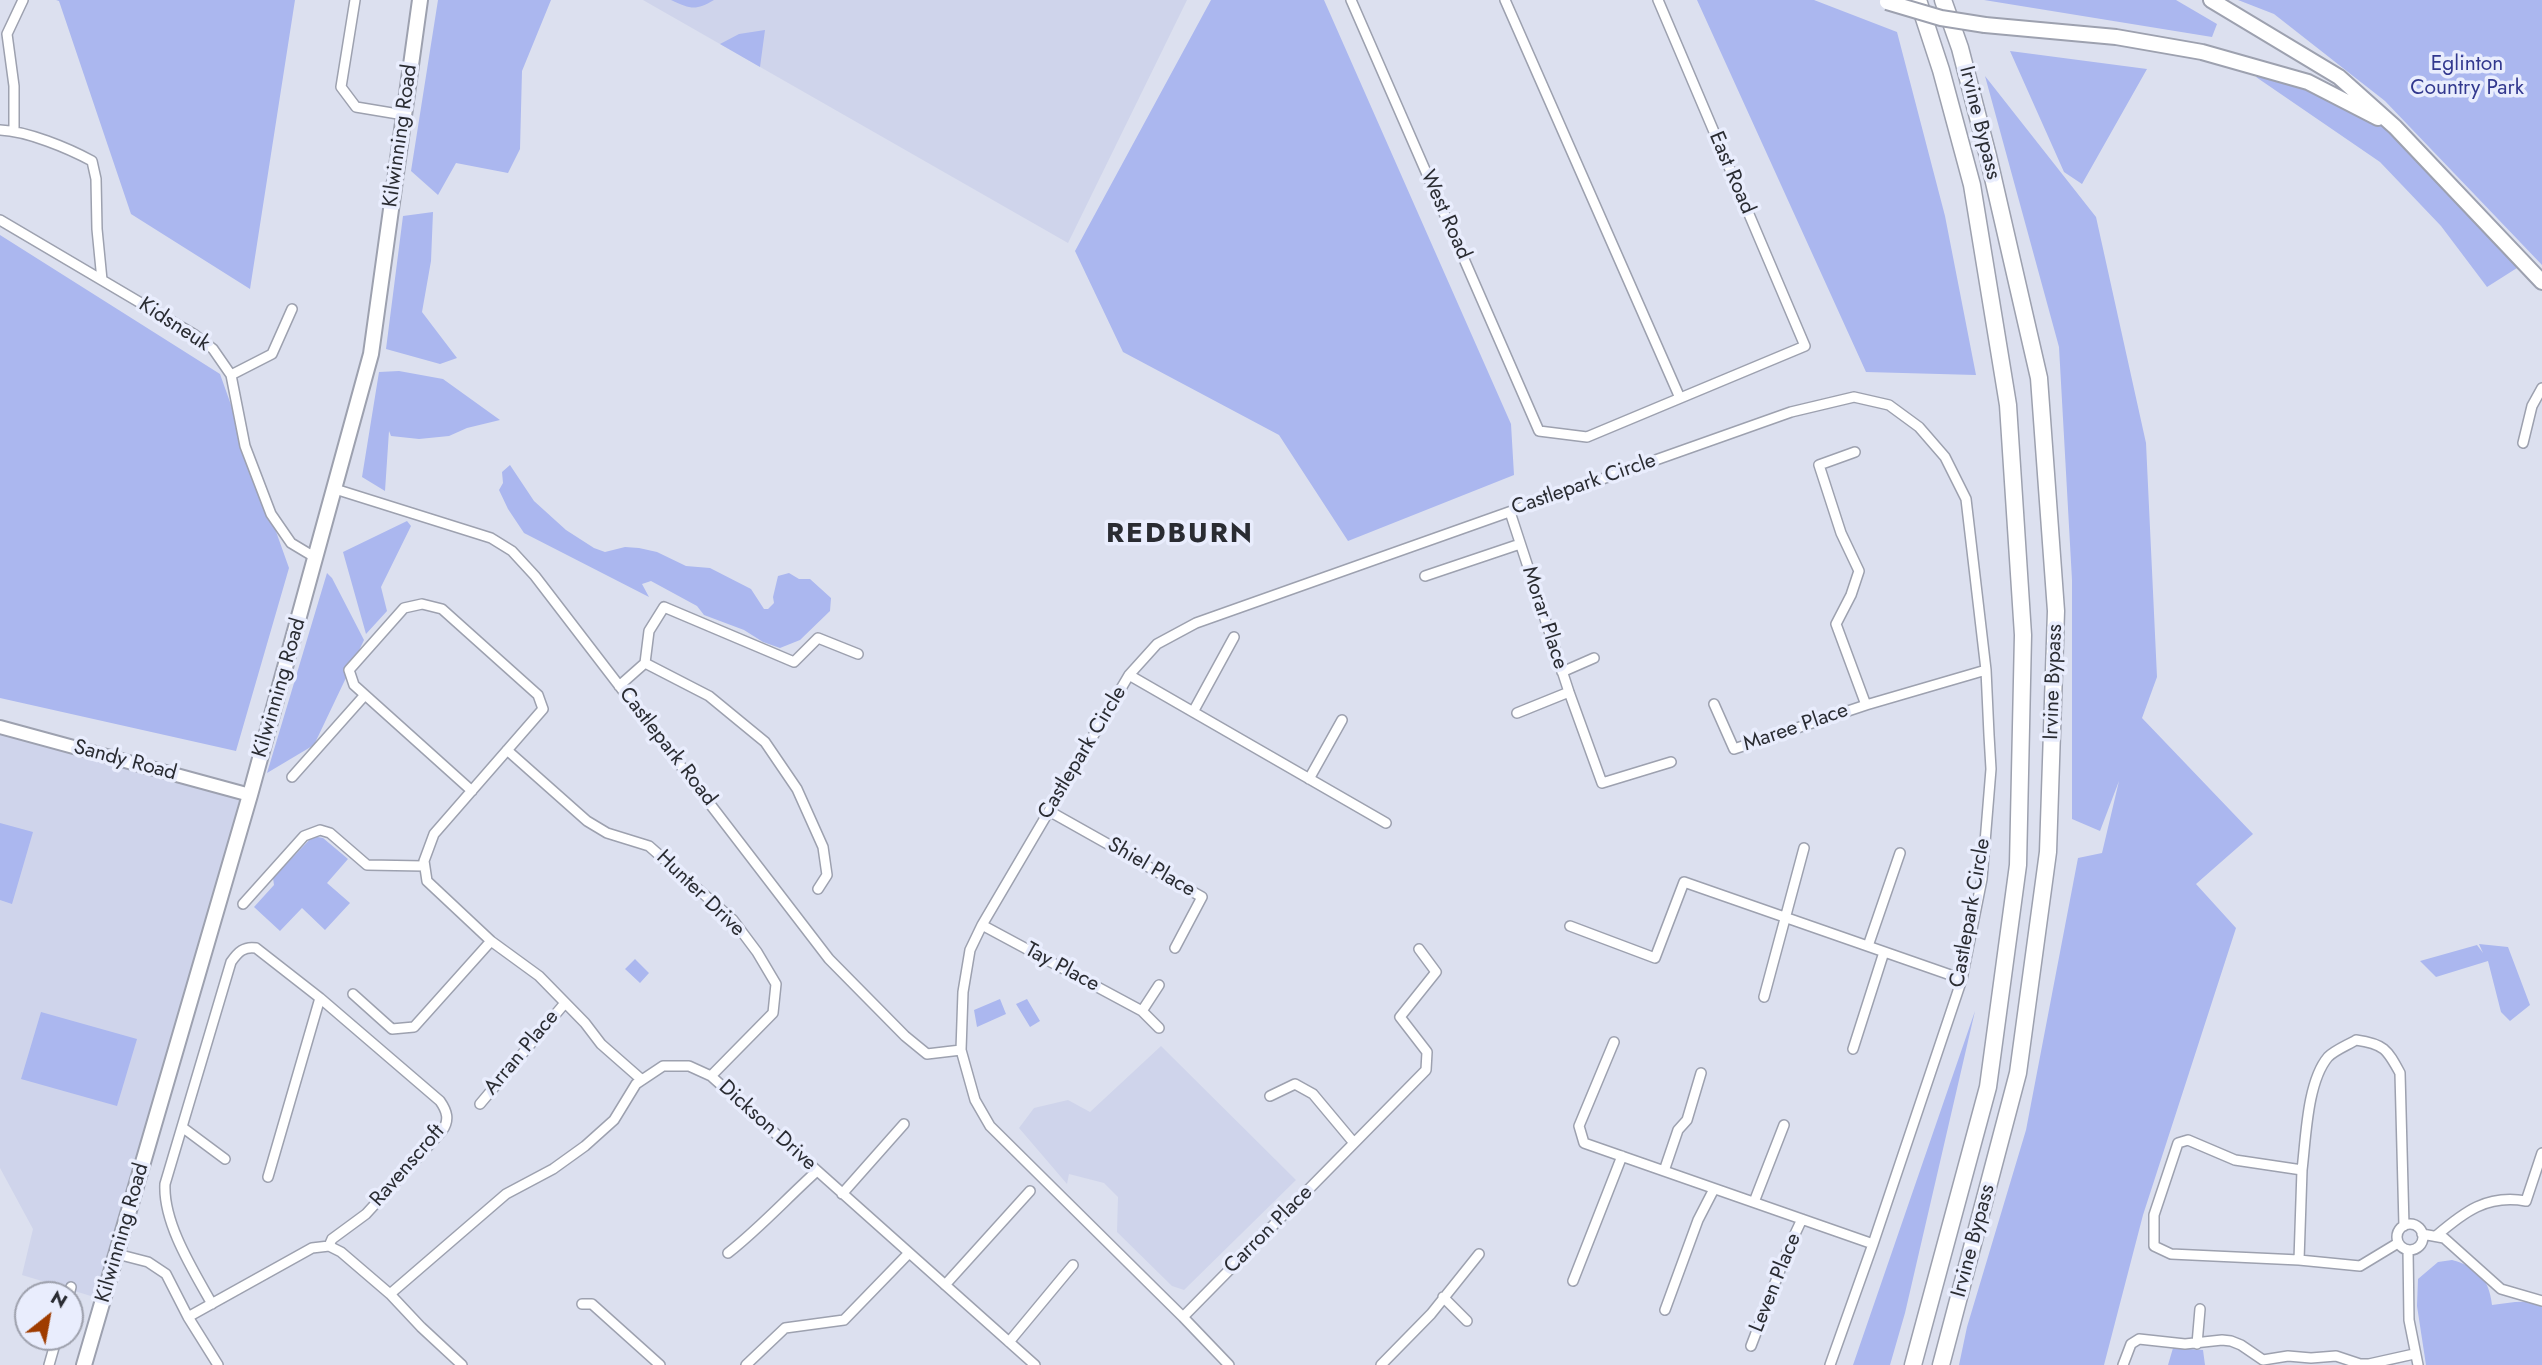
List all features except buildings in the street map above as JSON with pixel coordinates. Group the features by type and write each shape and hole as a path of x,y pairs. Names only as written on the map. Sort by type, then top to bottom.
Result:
{"highway":[{"name":"Irvine Bypass","path":"1913,1365 1987,1087 2018,864 2023,635 2008,405 1979,226 1972,184 1941,70 1918,0"},
{"name":"Irvine Bypass","path":"1941,1365 2018,1073 2048,852 2056,611 2039,378 1988,156 1960,48 1943,0"}],"main road":[{"name":"Kilwinning Road","path":"85,1365 250,795 371,354 421,0"},
{"path":"2211,0 2339,76 2395,127 2541,282"},
{"path":"1884,1 1941,18 1985,25 2116,37 2202,52 2308,82 2395,127"},
{"name":"Sandy Road","path":"0,727 250,795"}],"street":[{"path":"13,131 14,86 7,34 23,0"},
{"path":"355,0 341,87 356,107 404,115"},
{"name":"West Road","path":"1351,0 1539,431 1587,437 1680,398"},
{"path":"1505,0 1680,398"},
{"name":"East Road","path":"1658,0 1805,346 1680,398"},
{"path":"0,130 13,131 78,153 92,162 96,179 102,280"},
{"name":"Kidsneuk","path":"0,220 195,335 213,349 231,375 245,446 271,514 291,543 316,558"},
{"path":"231,375 272,354 292,309"},
{"path":"2523,443 2532,406 2542,388"},
{"name":"Castlepark Circle","path":"1229,1365 990,1126 975,1100 961,1050 962,992 970,950 982,925 1129,675 1157,644 1196,622 1791,412 1854,397 1889,405 1919,427 1945,457 1966,499 1986,670 1991,769 1982,879 1962,979 1830,1365"},
{"name":"Maree Place","path":"1855,452 1819,465 1841,533 1859,571 1851,595 1836,624 1866,705"},
{"name":"Castlepark Road","path":"335,489 464,527 491,538 512,551 535,576 829,959 905,1036 927,1054 961,1050"},
{"name":"Morar Place","path":"1510,512 1602,783 1671,762"},
{"name":"Morar Place","path":"1425,576 1520,544"},
{"path":"472,791 354,685 349,670 404,608 422,604 442,609 538,695 543,709 508,751 434,834 424,861 427,881 491,941 539,976 585,1023 601,1044 642,1080"},
{"path":"619,686 645,663 649,631 664,607 794,662 818,638 858,654"},
{"path":"1193,712 1234,637"},
{"path":"1562,671 1594,658"},
{"path":"645,663 709,696 765,742 797,789 823,847 827,876 818,889"},
{"name":"Maree Place","path":"1714,704 1734,749 1866,705 1986,670"},
{"path":"1129,675 1386,823"},
{"name":"Morar Place","path":"1517,713 1569,692"},
{"path":"292,777 364,696"},
{"path":"1309,779 1342,720"},
{"name":"Hunter Drive","path":"508,751 587,821 607,833 649,846 733,919 757,952 776,984 773,1013 711,1076"},
{"name":"Shiel Place","path":"1049,811 1202,897 1175,948"},
{"path":"243,904 304,836 320,830 330,833 367,865 424,866"},
{"path":"1764,997 1804,848"},
{"path":"1868,947 1900,853"},
{"path":"1570,926 1655,958 1684,882 1962,979"},
{"name":"Tay Place","path":"982,925 1142,1012 1159,1028"},
{"path":"353,994 392,1029 414,1027 491,941"},
{"name":"Ravenscroft","path":"182,1126 231,962 237,954 250,947 257,948 440,1101 447,1119 442,1131 366,1214 332,1239 329,1246"},
{"name":"Carron Place","path":"1183,1317 1426,1070 1427,1052 1400,1017 1436,972 1419,949"},
{"path":"1853,1049 1884,952"},
{"path":"1142,1012 1159,985"},
{"path":"268,1177 320,998"},
{"name":"Arran Place","path":"480,1104 565,1003"},
{"path":"2299,1259 2302,1170 2312,1097 2321,1067 2330,1055 2356,1040 2378,1043 2389,1053 2400,1073 2404,1226"},
{"name":"Leven Place","path":"1614,1042 1579,1126 1584,1143 1873,1244"},
{"name":"Dickson Drive","path":"390,1294 506,1194 553,1169 585,1146 614,1120 636,1084 663,1066 689,1066 711,1076 1035,1365"},
{"path":"1664,1171 1678,1130 1687,1120 1701,1073"},
{"path":"1270,1096 1295,1084 1313,1094 1354,1143"},
{"path":"842,1194 904,1124"},
{"path":"1754,1202 1784,1125"},
{"path":"212,1304 189,1262 165,1201 165,1184 182,1126 225,1159"},
{"path":"2302,1170 2235,1160 2188,1140 2178,1143 2154,1215 2154,1246 2171,1254 2299,1259 2360,1266 2398,1244"},
{"path":"2436,1236 2461,1214 2478,1205 2497,1199 2526,1200 2542,1153"},
{"path":"1573,1281 1622,1156"},
{"path":"728,1253 749,1237 785,1199 817,1171"},
{"path":"1665,1310 1698,1220 1714,1189"},
{"path":"945,1285 1030,1191"},
{"name":"Leven Place","path":"1751,1346 1802,1219"},
{"path":"2398,1244 2398,1232 2404,1226 2413,1225 2422,1234 2444,1238 2501,1289 2542,1301"},
{"path":"2398,1244 2408,1250 2420,1246 2422,1234"},
{"path":"188,1317 312,1248 329,1246 341,1252 390,1294 462,1365"},
{"path":"2408,1250 2409,1320 2418,1365"},
{"path":"746,1365 785,1328 844,1320 909,1253"},
{"path":"117,1254 148,1262 160,1268 172,1281 188,1317 218,1365"},
{"path":"1381,1365 1431,1314 1479,1254"},
{"path":"1009,1342 1073,1265"},
{"path":"1443,1297 1467,1321"},
{"path":"582,1304 592,1304 660,1365"},
{"path":"2197,1344 2200,1308"},
{"path":"2123,1365 2131,1344 2137,1340 2197,1344 2231,1341 2262,1362 2288,1356 2336,1356 2360,1364 2377,1363 2414,1354"}],"shaded area":[{"path":"643,0 1187,0 1068,243"},
{"path":"0,730 250,795 104,1300 84,1294 84,1281 42,1281 22,1275 33,1229 0,1168"},
{"path":"1161,1046 1296,1180 1184,1290 1172,1286 1117,1232 1118,1197 1104,1183 1069,1174 1067,1184 1019,1128 1034,1108 1068,1100 1090,1112"}],"green space":[{"path":"56,0 295,0 250,289 131,214 59,1"},
{"path":"438,0 551,0 522,71 520,149 508,173 456,163 438,195 411,171"},
{"path":"671,0 714,0 693,8"},
{"path":"1211,0 1324,0 1511,424 1514,475 1348,541 1279,435 1123,352 1075,251"},
{"path":"1697,0 1814,0 1897,32 1945,216 1976,375 1866,372"},
{"path":"1984,0 2176,0 2217,24 2212,37"},
{"name":"Eglinton Country Park","path":"2238,0 2542,0 2542,265 2385,101 2274,14"},
{"path":"765,30 760,67 720,44 739,34"},
{"path":"2010,51 2147,69 2082,184 2064,172"},
{"path":"2266,70 2364,111 2413,146 2517,268 2487,287 2441,226 2380,162 2256,77"},
{"path":"1985,76 2096,217 2146,443 2157,677 2142,718 2253,834 2196,884 2236,928 2143,1215 2104,1365 1959,1365 1967,1327 2026,1130 2078,858 2102,853 2119,781 2100,831 2072,819 2072,580 2059,347"},
{"path":"433,212 431,261 422,312 457,358 440,364 386,349 403,216"},
{"path":"0,235 220,374 289,568 236,751 0,698"},
{"path":"399,371 443,379 500,420 467,428 449,436 419,439 391,436 389,431 385,491 362,477 379,372"},
{"path":"510,465 534,501 566,530 594,548 605,552 625,547 639,548 657,552 686,566 710,568 751,589 764,609 774,603 778,576 789,573 799,579 810,579 831,598 830,611 800,640 780,648 763,642 744,630 704,615 697,606 651,581 642,584 649,597 524,533 499,490 503,483 502,472"},
{"path":"407,521 411,526 381,587 387,611 366,634 343,552"},
{"path":"327,573 364,640 314,745 267,773"},
{"path":"0,823 33,832 12,904 0,900"},
{"path":"313,836 323,838 348,859 327,883 350,903 325,930 302,908 280,931 254,907 274,885 273,878"},
{"path":"2479,944 2508,947 2530,1005 2510,1021 2501,1012 2488,961 2436,977 2420,961 2477,945 2483,953"},
{"path":"635,959 649,973 640,983 625,969"},
{"path":"1000,999 1006,1014 977,1027 974,1010"},
{"path":"1027,999 1040,1021 1030,1027 1016,1004"},
{"path":"1975,1011 1905,1313 1890,1365 1853,1365"},
{"path":"41,1012 137,1039 117,1106 21,1079"},
{"path":"2452,1260 2468,1266 2480,1275 2488,1288 2492,1305 2524,1302 2542,1305 2542,1365 2426,1365 2417,1306 2418,1279 2438,1262"},
{"path":"2173,1348 2203,1350 2205,1365 2168,1365"}],"district":[{"name":"REDBURN","path":"1180,535"}]}
